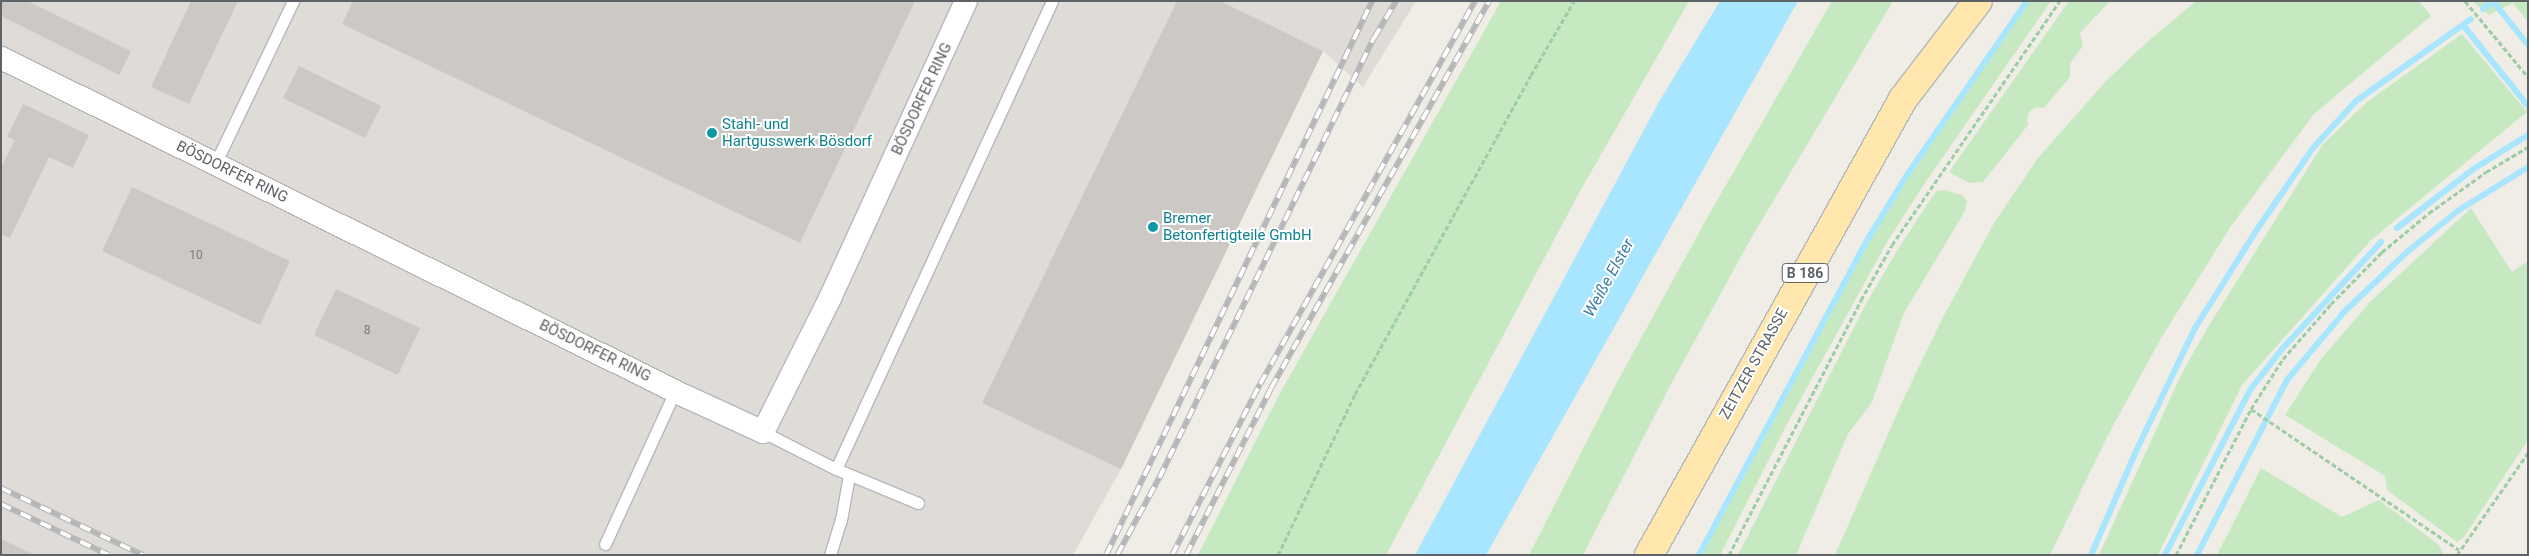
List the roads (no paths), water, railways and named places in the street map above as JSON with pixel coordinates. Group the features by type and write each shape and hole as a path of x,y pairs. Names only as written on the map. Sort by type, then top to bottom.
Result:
{"main road":[{"name":"ZEITZER STRASSE","path":"1649,555 1903,99 1978,1"}],"street":[{"name":"BÖSDORFER RING","path":"1,58 675,391 763,432 831,296 966,1"}],"lane":[{"path":"214,164 293,1"},
{"path":"836,469 1052,1"},
{"path":"605,544 675,391"},
{"path":"763,432 849,475 918,503"},
{"path":"830,555 841,520 849,475"}],"water":[{"name":"Weiße Elster","path":"1720,1 1798,1 1486,555 1415,555 1659,102"}],"waterway":[{"path":"1699,555 1869,237 1907,175 2027,1"},
{"path":"2493,1 2528,45"},
{"path":"2483,9 2493,1"},
{"path":"2091,555 2138,447 2195,328 2258,228 2313,148 2356,101 2471,19"},
{"path":"2463,25 2528,106"},
{"path":"2397,228 2475,168 2528,135"},
{"path":"2197,555 2287,380 2344,312 2408,251 2459,210 2528,167"},
{"path":"2165,555 2250,390 2282,349 2381,242"}],"railway":[{"path":"1106,555 1372,1"},
{"path":"1117,555 1159,478 1374,38 1396,1"},
{"path":"1172,555 1260,384 1475,1"},
{"path":"1186,555 1271,388 1489,1"},
{"path":"1,488 143,555"},
{"path":"1,504 109,555"}],"place":[{"name":"Stahl- und Hartgusswerk Bösdorf","path":"712,133"},
{"name":"Bremer Betonfertigteile GmbH","path":"1153,227"}]}
